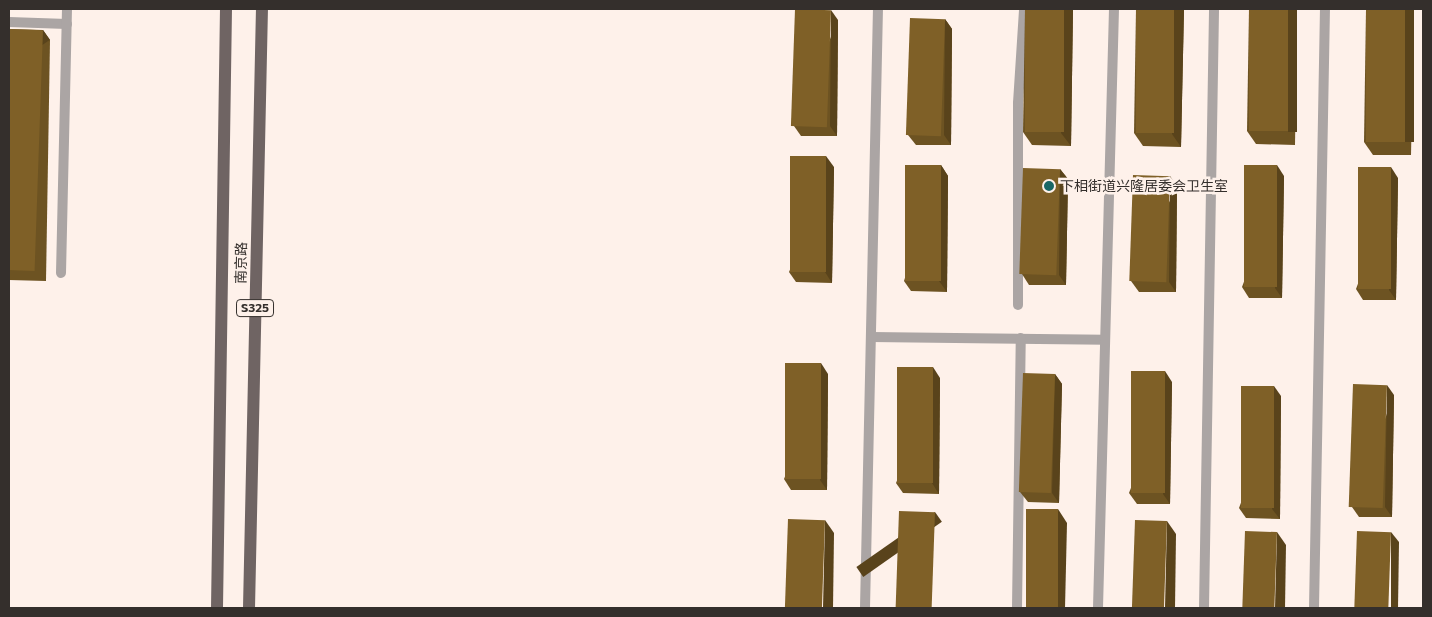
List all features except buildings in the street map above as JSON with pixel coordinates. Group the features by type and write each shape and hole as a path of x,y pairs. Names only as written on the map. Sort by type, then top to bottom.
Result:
{"main road":[{"name":"南京路","path":"217,608 226,9"},
{"name":"南京路","path":"249,608 262,9"}],"lane":[{"path":"62,273 67,9"},
{"path":"865,608 878,9"},
{"path":"1018,305 1018,103 1024,9"},
{"path":"1098,608 1114,9"},
{"path":"1204,608 1214,9"},
{"path":"1314,608 1325,9"},
{"path":"9,22 66,24"},
{"path":"871,337 1105,340"},
{"path":"1017,608 1021,338"}],"place":[{"name":"下相街道兴隆居委会卫生室","path":"1049,186"}]}
